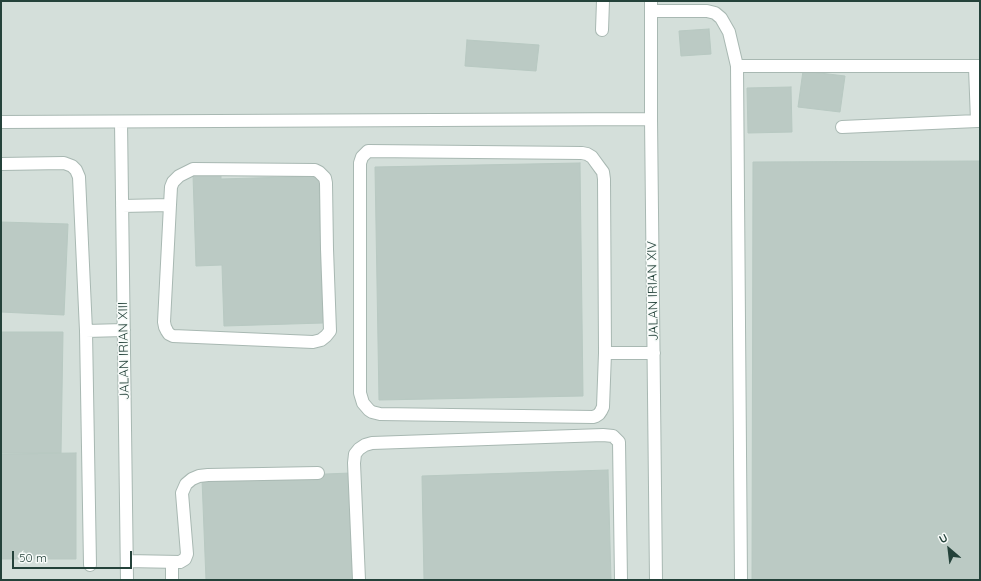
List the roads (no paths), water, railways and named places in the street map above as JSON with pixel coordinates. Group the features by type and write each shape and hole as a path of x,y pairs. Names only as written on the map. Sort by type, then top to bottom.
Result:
{"street":[{"path":"602,30 603,1"},
{"path":"651,6 715,13 721,18 729,32 737,66 741,580"},
{"name":"JALAN IRIAN XIV","path":"651,6 656,580"},
{"path":"737,66 978,66 978,121 842,127"},
{"path":"1,122 651,119"},
{"name":"JALAN IRIAN XIII","path":"121,122 127,580"},
{"path":"368,151 582,153 592,157 603,172 604,179 605,353 603,407 599,414 593,417 380,414 369,410 363,404 360,393 360,163 364,154 368,151"},
{"path":"1,164 64,163 72,166 76,170 79,177 86,331 90,564"},
{"path":"193,169 314,170 319,172 325,178 326,183 330,331 326,336 321,340 314,342 173,336 169,334 166,331 164,322 170,205 171,187 173,182 179,176 193,169"},
{"path":"122,206 170,205"},
{"path":"86,331 124,330"},
{"path":"605,353 654,353"},
{"path":"359,580 354,463 355,454 365,445 372,443 603,435 613,436 619,442 621,580"},
{"path":"127,561 183,561 187,554 182,493 183,488 192,479 199,476 208,475 318,473"},
{"path":"172,562 172,580"}]}
